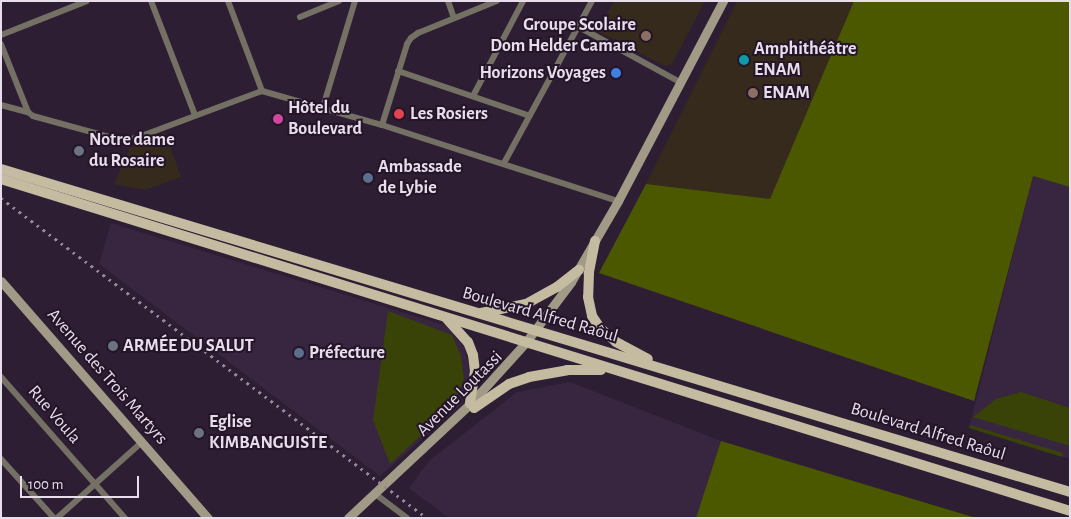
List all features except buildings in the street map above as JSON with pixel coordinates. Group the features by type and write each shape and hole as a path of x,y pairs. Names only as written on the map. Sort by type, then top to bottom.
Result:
{"main road":[{"name":"Avenue Loutassi","path":"348,518 472,406 529,343 567,293 571,282 618,201 723,1"},
{"name":"Boulevard Alfred Raôul","path":"1,169 1070,492"},
{"name":"Boulevard Alfred Raôul","path":"5,181 1070,511"},
{"path":"595,241 589,273 588,297 592,316 600,328 616,342 667,369"},
{"path":"478,314 526,304 552,290 579,270"},
{"name":"Avenue des Trois Martyrs","path":"2,283 208,518"},
{"path":"444,316 461,332 468,342 473,355 475,371 472,406"},
{"path":"472,406 509,384 529,377 567,370 616,370"}],"street":[{"path":"1,35 87,1"},
{"path":"151,1 195,115"},
{"path":"228,1 262,91"},
{"path":"300,17 339,1"},
{"path":"323,107 355,1"},
{"path":"448,1 454,18"},
{"path":"382,125 398,71 407,44 411,38 497,1"},
{"path":"473,96 523,1"},
{"path":"504,163 592,1"},
{"path":"579,27 680,82"},
{"path":"1,44 28,112"},
{"path":"398,71 530,116"},
{"path":"1,105 110,138 127,140 262,91 382,125 618,201"},
{"name":"Rue Voula","path":"1,377 125,518"},
{"path":"1,459 55,518 142,442"},
{"path":"374,493 407,518"}],"shaded area":[{"name":"Groupe Scolaire Dom Helder Camara","path":"614,1 705,1 672,64 664,66 631,48 632,44 623,39 621,42 598,32"},
{"name":"ENAM","path":"737,1 854,1 770,199 646,184"},
{"path":"165,132 181,177 145,190 114,184 130,148"},
{"path":"1033,176 1070,187 1070,459 969,428"},
{"path":"111,223 447,326 464,347 470,372 462,404 380,476 99,264"},
{"path":"570,382 721,441 696,518 449,518 409,488 429,461 517,392"}],"green space":[{"path":"854,1 1070,1 1070,187 1033,176 974,401 599,273 646,184 770,199"},
{"path":"388,311 452,335 461,356 464,379 452,407 390,464 373,420"},
{"path":"1021,392 1070,408 1070,446 973,417 996,399"},
{"path":"970,425 1063,453 1062,457 969,428"},
{"path":"721,441 976,518 696,518"}],"railway":[{"path":"1,198 427,518"}],"place":[{"name":"Groupe Scolaire Dom Helder Camara","path":"646,36"},
{"name":"Amphithéâtre ENAM","path":"744,60"},
{"name":"Horizons Voyages","path":"616,73"},
{"name":"ENAM","path":"753,93"},
{"name":"Les Rosiers","path":"399,114"},
{"name":"Hôtel du Boulevard","path":"278,119"},
{"name":"Notre dame du Rosaire","path":"79,151"},
{"name":"Ambassade de Lybie","path":"368,178"},
{"name":"ARMÉE DU SALUT","path":"113,346"},
{"name":"Préfecture","path":"299,353"},
{"name":"Eglise KIMBANGUISTE","path":"199,433"}]}
